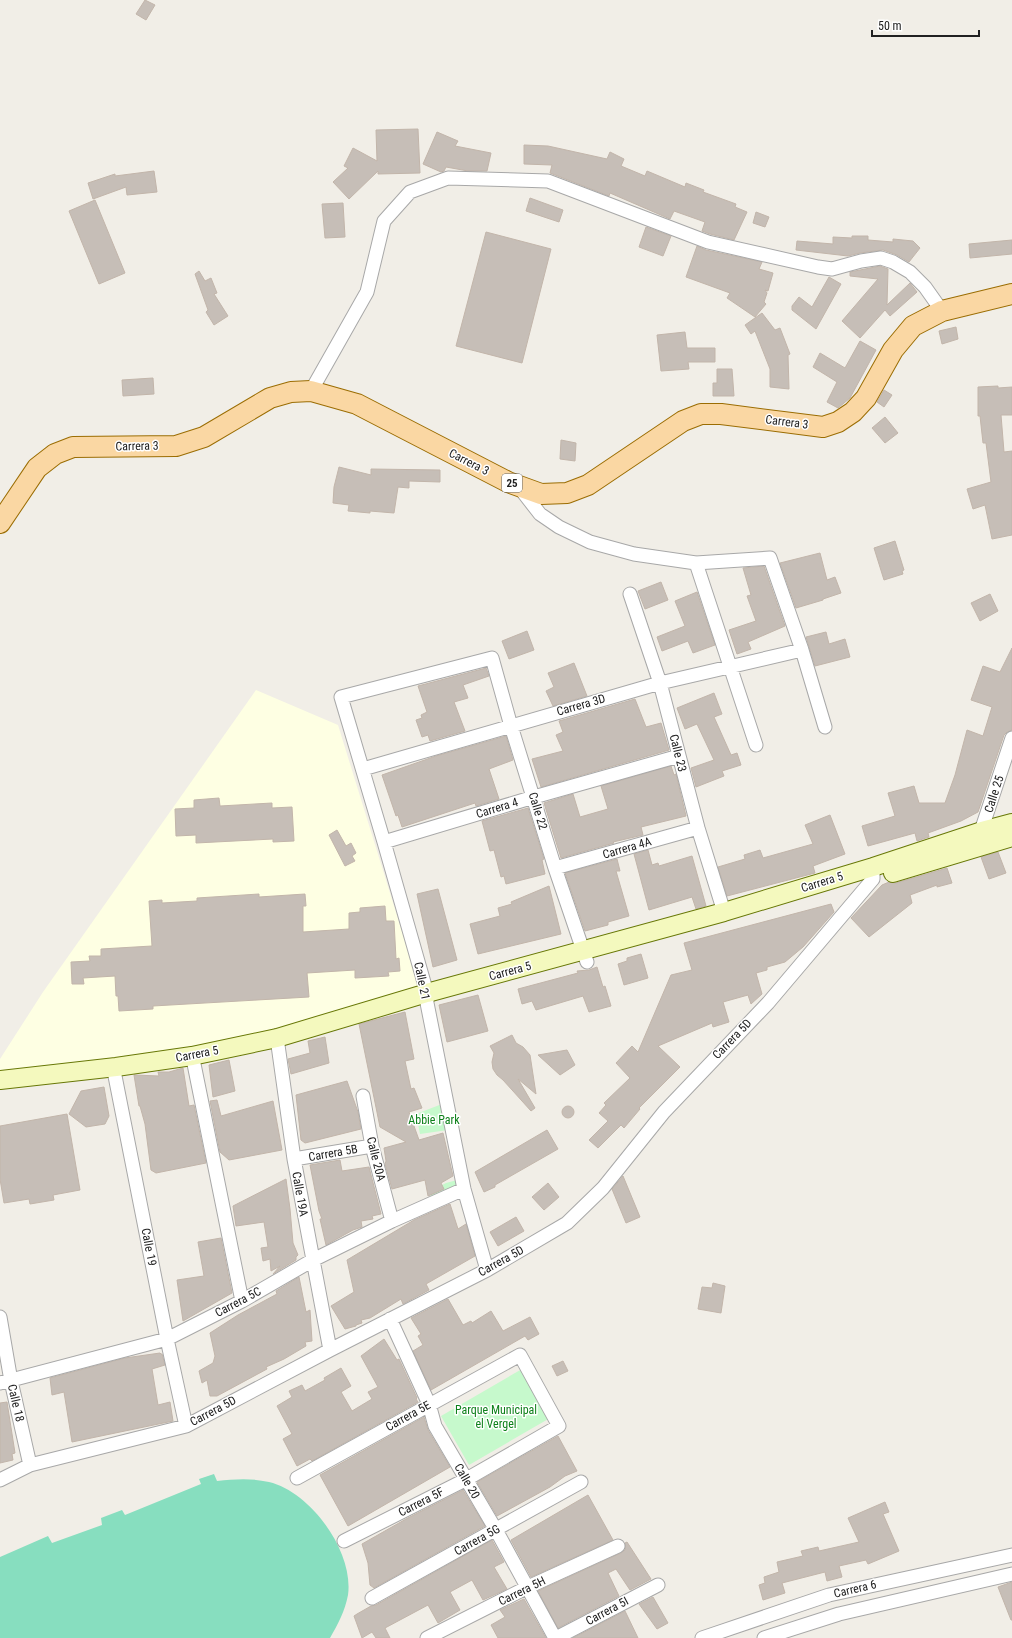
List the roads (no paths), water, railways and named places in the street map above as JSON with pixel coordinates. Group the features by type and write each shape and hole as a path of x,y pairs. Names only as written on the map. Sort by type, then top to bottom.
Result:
{"main road":[{"name":"Carrera 3","path":"0,523 37,468 55,454 73,447 176,446 204,437 270,398 291,392 311,391 357,404 508,482 541,494 567,493 588,485 683,421 700,414 721,414 823,427 838,422 852,412 866,398 893,350 913,326 942,311 1012,294"}],"street":[{"path":"311,391 367,292 384,221 410,192 448,178 548,181 708,242 832,270 861,261 881,258 893,262 910,272 926,287 942,311"},
{"path":"516,484 540,514 559,527 590,542 634,554 696,563 770,558 802,650 825,727"},
{"path":"696,563 756,745"},
{"name":"Calle 23","path":"630,594 660,683 698,828 724,912"},
{"name":"Carrera 3D","path":"363,769 660,683 802,650"},
{"name":"Calle 22","path":"341,697 492,658 511,726 556,868 586,956"},
{"name":"Calle 21","path":"341,697 384,842 427,998 464,1189 487,1270"},
{"name":"Calle 25","path":"972,849 982,831 1012,738"},
{"name":"Carrera 4","path":"384,842 534,797 679,756"},
{"name":"Carrera 5","path":"0,1080 194,1064 427,998 586,956 873,873 982,831 1012,823"},
{"name":"Carrera 4A","path":"556,868 698,828"},
{"name":"Carrera 5","path":"586,956 724,912 972,849 1012,837"},
{"name":"Carrera 5D","path":"0,1480 30,1464 186,1426 330,1350 487,1270 567,1223 603,1188 664,1112 768,1003 873,873"},
{"name":"Carrera 5","path":"0,1091 278,1041"},
{"name":"Calle 19A","path":"278,1041 294,1159 330,1350"},
{"path":"194,1064 242,1301"},
{"name":"Calle 19","path":"116,1071 167,1338 186,1426"},
{"name":"Calle 20A","path":"362,1096 372,1146 392,1221"},
{"name":"Carrera 5B","path":"294,1159 372,1146"},
{"name":"Carrera 5C","path":"5,1382 167,1338 242,1301 313,1260 392,1221 464,1189"},
{"name":"Calle 18","path":"0,1317 5,1382 30,1464"},
{"name":"Calle 20","path":"390,1319 429,1404 435,1426 496,1530 556,1638"},
{"name":"Carrera 5E","path":"298,1478 429,1404 520,1355 559,1426"},
{"name":"Carrera 5F","path":"344,1541 466,1480 559,1426"},
{"name":"Carrera 5G","path":"372,1598 581,1482"},
{"name":"Carrera 5H","path":"426,1638 528,1587 618,1546"},
{"name":"Carrera 6","path":"702,1638 829,1595 1012,1554"},
{"name":"Carrera 6","path":"764,1638 839,1614 1012,1574"},
{"name":"Carrera 5I","path":"556,1638 658,1584"}],"park label":[{"name":"Abbie Park","path":"434,1120"},
{"name":"Parque Municipal el Vergel","path":"496,1417"}]}
